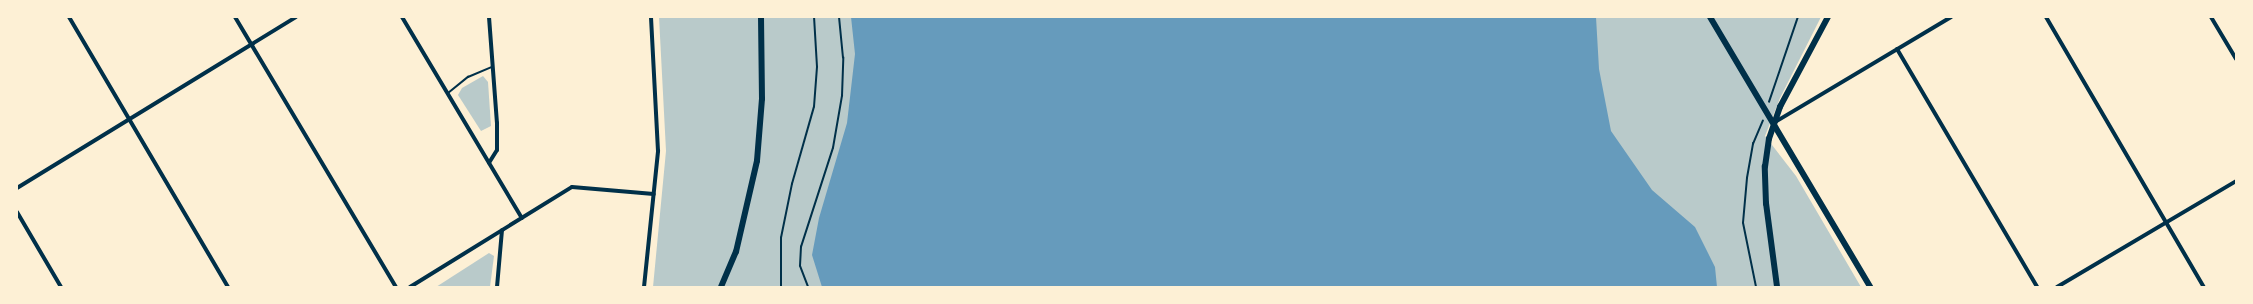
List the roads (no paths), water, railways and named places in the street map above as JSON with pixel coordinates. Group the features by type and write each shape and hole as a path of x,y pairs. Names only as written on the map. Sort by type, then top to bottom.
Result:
{"main road":[{"path":"1710,17 1870,287"}],"street":[{"path":"69,17 228,287"},
{"path":"235,17 396,287"},
{"path":"17,188 296,17"},
{"path":"402,17 522,218"},
{"path":"489,17 497,150 489,163"},
{"path":"644,287 658,151 651,17"},
{"path":"721,287 736,252 757,161 762,91 761,17"},
{"path":"1778,287 1767,222 1765,184 1766,150 1773,123 1828,17"},
{"path":"1773,123 1951,17"},
{"path":"2046,17 2204,287"},
{"path":"2211,17 2236,59"},
{"path":"1897,49 2037,287"},
{"path":"2057,287 2236,181"},
{"path":"410,287 572,187 654,194"},
{"path":"17,212 61,287"},
{"path":"497,287 502,230"}],"lane":[{"path":"447,93 468,77 493,67"}],"water":[{"path":"851,17 1596,17 1599,69 1611,131 1652,190 1695,227 1715,267 1717,287 822,287 812,255 819,218 847,123 855,54"}]}
